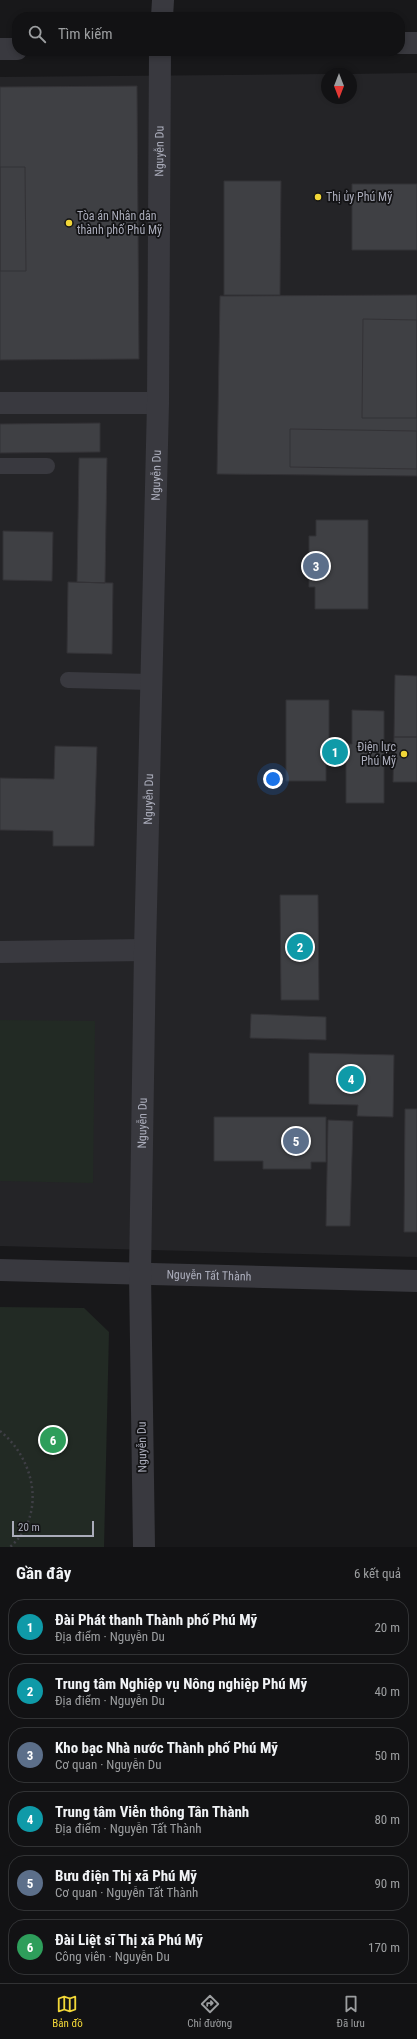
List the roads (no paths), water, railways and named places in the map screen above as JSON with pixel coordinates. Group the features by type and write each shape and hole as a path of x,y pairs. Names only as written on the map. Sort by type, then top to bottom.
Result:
{"street":[{"path":"162,12 163,0"},
{"path":"405,43 417,43"},
{"path":"0,49 12,49"},
{"name":"Nguyễn Du","path":"144,1547 140,1274 145,950 158,403 160,56"},
{"path":"0,403 158,403"},
{"path":"0,952 145,950"},
{"name":"Nguyễn Tất Thành","path":"0,1270 417,1281"}],"lane":[{"path":"0,466 47,466"},
{"path":"68,680 151,682"}],"place":[{"name":"Thị ủy Phú Mỹ","path":"318,197"},
{"name":"Tòa án Nhân dân thành phố Phú Mỹ","path":"69,223"},
{"name":"Kho bạc Nhà nước Thành phố Phú Mỹ","path":"316,566"},
{"name":"Đài Phát thanh Thành phố Phú Mỹ","path":"335,752"},
{"name":"Điện lực Phú Mỹ","path":"404,754"},
{"name":"Trung tâm Nghiệp vụ Nông nghiệp Phú Mỹ","path":"300,947"},
{"name":"Trung tâm Viễn thông Tân Thành","path":"351,1079"},
{"name":"Bưu điện Thị xã Phú Mỹ","path":"296,1141"},
{"name":"Đài Liệt sĩ Thị xã Phú Mỹ","path":"53,1440"}]}
